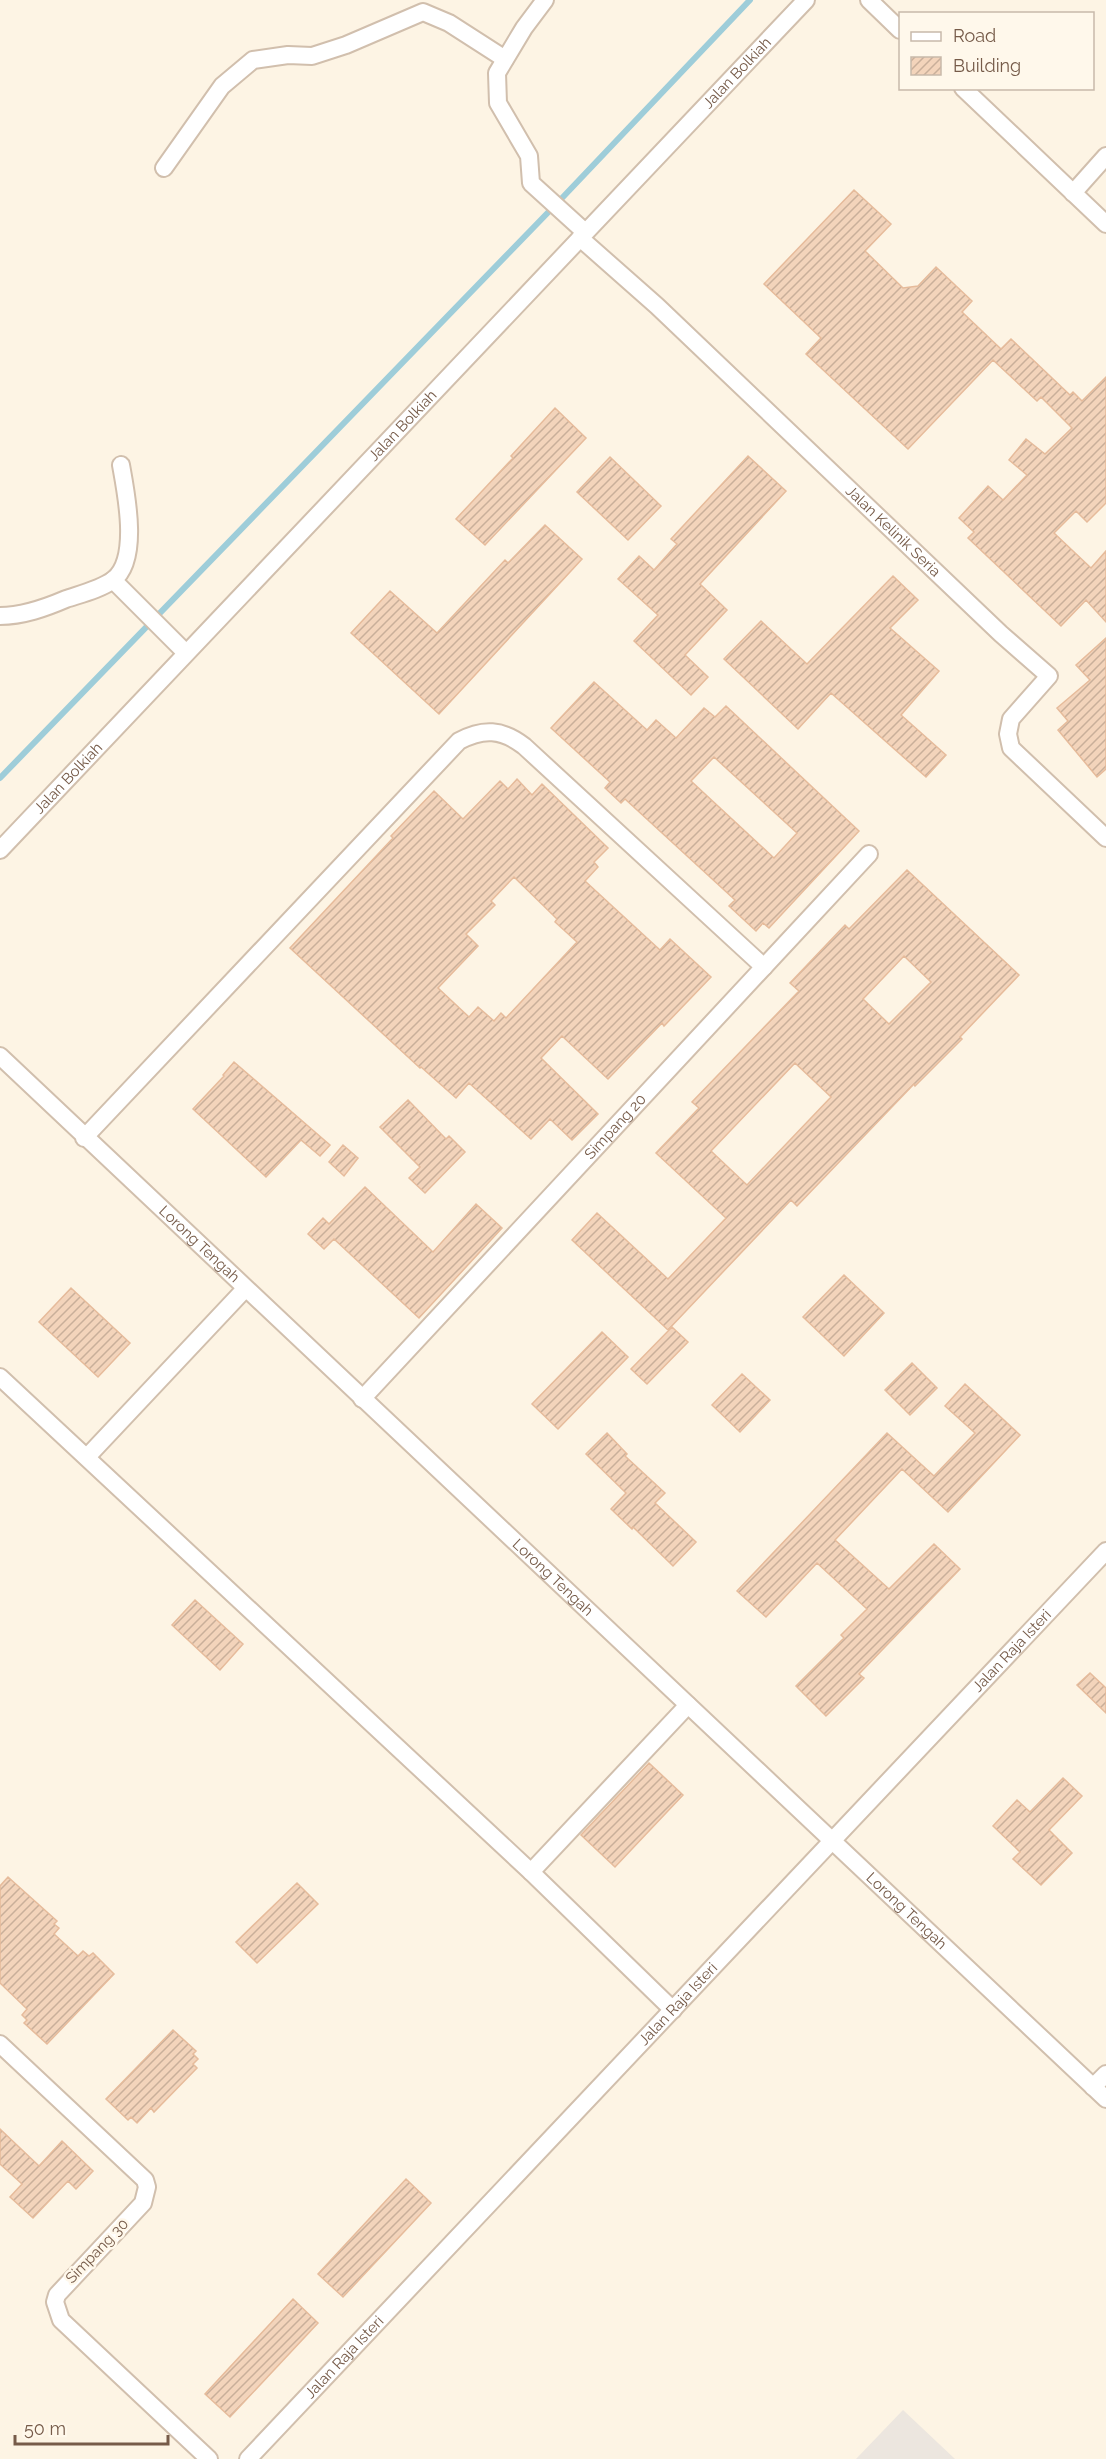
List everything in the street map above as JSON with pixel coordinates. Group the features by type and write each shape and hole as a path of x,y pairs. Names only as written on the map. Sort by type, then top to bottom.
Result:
{"street":[{"path":"545,0 524,28 497,73 498,103 528,156 531,183 566,215 582,235"},
{"name":"Jalan Bolkiah","path":"0,850 806,0"},
{"path":"869,0 899,29"},
{"path":"164,168 222,86 253,60 288,55 312,56 346,45 423,12 449,23 505,59"},
{"path":"965,90 1106,224"},
{"path":"1073,193 1106,156"},
{"name":"Jalan Kelinik Seria","path":"582,235 1001,634 1049,676 1011,719 1008,734 1011,748 1106,837"},
{"path":"0,616 17,616 113,580 125,566 129,510 121,465"},
{"path":"113,580 186,653"},
{"path":"84,1138 459,741 485,731 500,733 524,746 764,967"},
{"name":"Simpang 20","path":"362,1399 869,854"},
{"name":"Lorong Tengah","path":"0,1056 84,1138 1106,2099"},
{"path":"87,1457 246,1289"},
{"path":"0,1377 531,1872 673,2010"},
{"name":"Jalan Raja Isteri","path":"248,2459 1106,1551"},
{"path":"531,1872 688,1705"},
{"name":"Simpang 30","path":"0,2044 145,2180 147,2187 143,2203 57,2295 55,2302 61,2320 209,2459"},
{"path":"1093,2087 1106,2074"}],"shaded area":[{"path":"903,2410 955,2459 856,2459"}],"building":[{"path":"854,190 891,224 865,251 903,288 918,286 936,267 972,301 962,312 1001,349 1011,339 1070,395 1073,392 1082,401 1106,377 1106,503 1087,522 1076,511 1054,533 1091,568 1106,551 1106,622 1086,600 1061,626 968,538 974,532 959,518 988,486 1003,500 1027,475 1009,460 1026,439 1045,454 1072,428 1041,397 1037,401 993,360 908,449 806,354 821,338 764,284"},
{"path":"555,408 586,438 485,545 456,519 513,458 511,456"},
{"path":"748,456 786,491 700,584 727,610 685,655 708,677 691,695 634,641 658,615 618,579 639,556 654,570 677,544 671,539"},
{"path":"610,457 661,506 628,540 577,492"},
{"path":"545,525 582,559 439,714 351,633 390,591 437,633 505,560 508,563"},
{"path":"893,576 918,600 890,628 939,671 901,715 946,755 926,777 831,693 798,729 724,659 761,621 807,664"},
{"path":"1106,638 1106,769 1097,777 1058,730 1068,721 1057,708 1090,680 1076,665"},
{"path":"594,682 647,730 656,720 676,738 704,708 715,717 726,706 859,831 769,928 763,923 756,931 729,906 735,900 625,799 621,803 605,788 610,782 551,728","holes":["714,757 797,833 774,858 691,781"]},
{"path":"517,779 532,795 542,784 608,848 594,862 598,867 585,881 660,950 670,939 711,977 608,1079 562,1036 541,1058 598,1114 572,1140 550,1119 531,1139 469,1083 456,1098 420,1068 290,948 434,791 463,819 500,781 508,789","holes":["514,877 557,919 555,922 577,942 506,1018 501,1013 494,1021 478,1007 469,1017 438,988 478,946 466,934 495,905 491,901"]},
{"path":"907,870 1019,975 960,1037 962,1039 915,1086 914,1084 797,1206 791,1200 668,1330 572,1240 597,1213 668,1279 726,1218 656,1153 699,1108 692,1102 799,991 790,983 845,925 849,929","holes":["904,956 931,982 889,1024 863,999","795,1063 831,1097 747,1185 711,1151"]},
{"path":"234,1062 330,1145 320,1156 301,1140 266,1177 193,1109"},
{"path":"408,1100 446,1139 449,1136 465,1152 425,1193 409,1178 420,1167 380,1127"},
{"path":"343,1145 358,1158 344,1176 329,1162"},
{"path":"365,1187 433,1252 476,1204 502,1228 419,1318 334,1239 324,1249 308,1234 323,1218 329,1224"},
{"path":"844,1275 884,1313 844,1356 803,1317"},
{"path":"71,1288 130,1343 98,1377 39,1322"},
{"path":"672,1327 688,1342 647,1384 631,1369"},
{"path":"602,1332 628,1357 558,1429 532,1404"},
{"path":"912,1363 937,1388 910,1415 885,1390"},
{"path":"742,1374 770,1400 740,1432 712,1405"},
{"path":"965,1384 1020,1435 948,1512 902,1469 835,1540 889,1589 934,1544 960,1569 859,1674 864,1678 826,1716 796,1686 844,1638 841,1635 867,1609 817,1563 766,1617 737,1591 887,1433 934,1476 975,1433 945,1406"},
{"path":"607,1433 627,1454 625,1456 665,1493 655,1503 696,1542 673,1566 611,1509 626,1493 586,1454"},
{"path":"195,1600 243,1644 220,1670 172,1625"},
{"path":"1090,1673 1106,1688 1106,1713 1077,1685"},
{"path":"649,1763 683,1795 615,1867 581,1835"},
{"path":"1063,1778 1082,1796 1049,1830 1072,1853 1041,1885 1013,1859 1020,1852 993,1826 1017,1800 1030,1812"},
{"path":"8,1877 57,1921 54,1924 59,1928 54,1934 78,1956 83,1951 89,1956 93,1953 114,1974 47,2044 24,2023 27,2020 22,2015 27,2009 0,1983 0,1886"},
{"path":"297,1883 318,1904 257,1963 236,1942"},
{"path":"173,2030 196,2051 193,2054 198,2059 193,2064 197,2068 154,2112 151,2108 137,2123 131,2117 128,2120 106,2099"},
{"path":"0,2129 39,2166 62,2141 93,2171 76,2189 68,2181 33,2218 10,2197 22,2184 0,2164"},
{"path":"406,2179 431,2203 343,2297 318,2274"},
{"path":"293,2299 318,2323 230,2417 205,2394"}],"waterway":[{"path":"0,778 563,197 750,0"}]}
